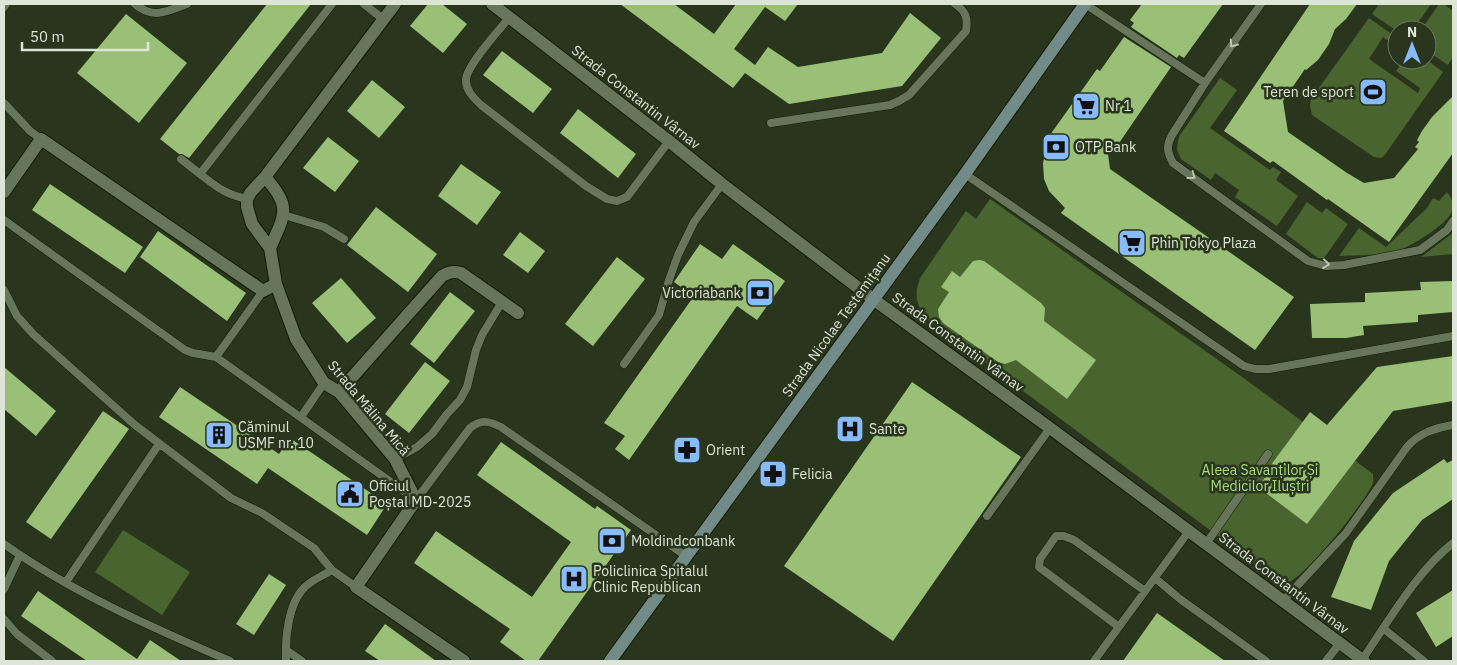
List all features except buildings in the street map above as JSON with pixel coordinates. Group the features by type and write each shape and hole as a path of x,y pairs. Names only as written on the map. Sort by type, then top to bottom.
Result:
{"main road":[{"name":"Strada Nicolae Testemițanu","path":"610,661 965,174 1085,4"}],"street":[{"path":"247,198 265,177 395,4"},
{"name":"Strada Constantin Vârnav","path":"492,4 722,184 873,299 1363,660"},
{"path":"4,192 41,139 263,291 276,284"},
{"path":"265,177 276,189 284,207 284,215 270,248"},
{"name":"Strada Mălina Mică","path":"247,198 247,207 252,224 270,248 276,284 296,338 324,383 340,392 395,459 416,500"},
{"path":"340,392 442,276 448,272 454,271 461,274 518,313"},
{"path":"416,500 356,587 464,661"}],"lane":[{"path":"135,4 142,10 152,14 167,12 188,4"},
{"path":"200,174 332,4"},
{"path":"364,4 383,19"},
{"path":"772,123 890,104 909,95 966,31 968,20 962,8 955,4"},
{"path":"1085,4 1205,84"},
{"path":"1261,4 1172,135 1168,144 1168,153 1174,163 1308,261 1326,266 1344,265 1420,250 1447,230 1453,221"},
{"path":"509,18 473,63 466,79 470,94 481,105 586,186 606,199 617,201 627,197 669,141"},
{"path":"4,103 30,131 41,139"},
{"path":"181,159 224,192 233,196 247,198"},
{"path":"965,174 1244,366 1255,369 1269,369 1453,336"},
{"path":"624,364 659,315 668,280 678,255 694,222 722,184"},
{"path":"284,215 324,227 344,240"},
{"path":"4,220 185,350 216,356 416,500 470,428 478,422 492,423 501,427 686,556"},
{"path":"4,290 17,316 33,334 159,444 231,498 262,513 314,548 332,570 356,587"},
{"path":"216,356 263,291"},
{"path":"395,459 417,447 432,434 460,400 467,386 476,350 482,335 502,302"},
{"path":"301,417 324,383"},
{"path":"1283,601 1346,533 1406,447 1416,437 1430,430 1453,425"},
{"path":"987,516 1050,428"},
{"path":"66,582 159,444"},
{"path":"1206,544 1268,454"},
{"path":"1094,661 1189,531"},
{"path":"1119,627 1040,567 1040,559 1056,536 1064,536 1074,540 1145,590"},
{"path":"1363,660 1403,599 1439,554 1453,543"},
{"path":"4,544 20,556 140,621 230,661"},
{"path":"4,589 20,556"},
{"path":"286,661 288,625 297,599 305,587 332,570"},
{"path":"1155,578 1180,599 1266,661"},
{"path":"4,619 16,634 52,661"},
{"path":"1384,629 1424,661"},
{"path":"1326,661 1340,643"},
{"path":"286,650 302,661"}],"green space":[{"path":"1379,4 1431,4 1420,20 1387,20 1387,24 1372,14"},
{"path":"1439,4 1444,4 1453,11 1453,57 1448,65 1437,58 1437,20 1428,20"},
{"path":"1369,18 1387,31 1387,40 1383,37 1369,59 1418,93 1420,88 1397,70 1437,70 1437,68 1443,72 1381,158 1374,157 1312,115 1311,99"},
{"path":"1220,78 1237,90 1210,128 1270,170 1273,167 1281,172 1276,180 1298,196 1277,226 1235,197 1239,190 1215,173 1211,180 1181,159 1177,150 1180,135"},
{"path":"1447,192 1453,207 1448,218 1435,229 1403,249 1376,255 1339,256 1359,228 1386,247 1427,208 1433,198 1439,201"},
{"name":"Aleea Savanților Și Medicilor Iluștri","path":"990,199 1245,379 1373,474 1372,485 1357,508 1319,555 1295,578 1286,584 1281,583 925,318 917,298 920,278 966,211 976,219"},
{"path":"1307,202 1322,213 1326,208 1348,224 1324,258 1318,258 1286,234"},
{"path":"1453,233 1453,254 1421,257"},
{"path":"123,530 190,572 162,615 95,572"}],"place":[{"name":"Teren de sport","path":"1373,92"},
{"name":"Nr 1","path":"1086,106"},
{"name":"OTP Bank","path":"1056,147"},
{"name":"Phin Tokyo Plaza","path":"1132,243"},
{"name":"Victoriabank","path":"760,293"},
{"name":"Sante","path":"850,429"},
{"name":"Căminul USMF nr. 10","path":"219,435"},
{"name":"Orient","path":"687,450"},
{"name":"Felicia","path":"773,474"},
{"name":"Oficiul Poștal MD-2025","path":"350,494"},
{"name":"Moldindconbank","path":"612,541"},
{"name":"Policlinica Spitalul Clinic Republican","path":"574,579"}]}
